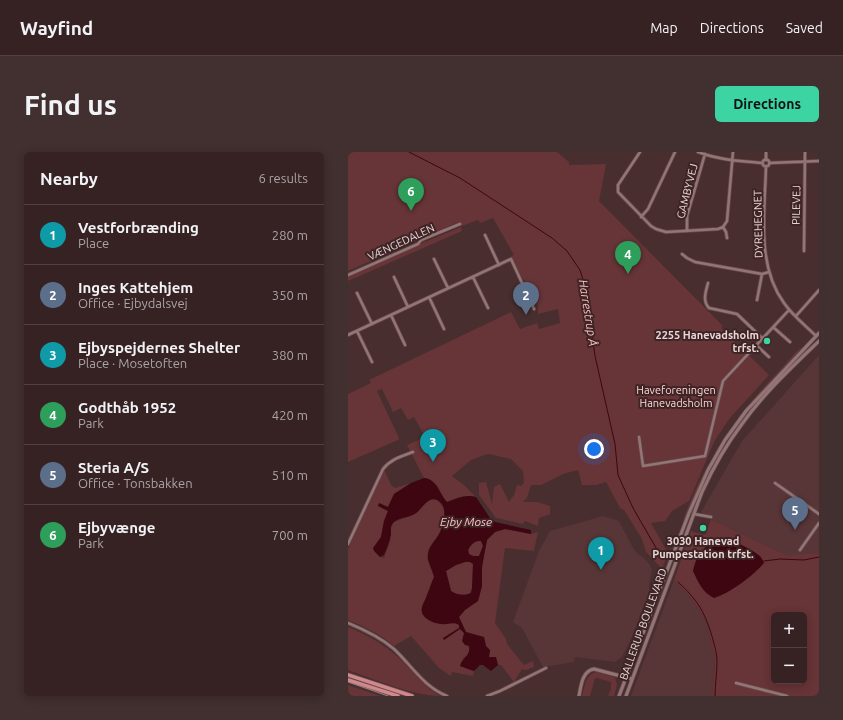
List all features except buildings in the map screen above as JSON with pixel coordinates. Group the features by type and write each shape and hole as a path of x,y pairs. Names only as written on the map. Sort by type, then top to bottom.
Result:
{"main road":[{"path":"348,675 412,696"},
{"path":"348,680 398,696"}],"street":[{"path":"640,152 618,185 617,189 619,195 641,217 661,232 718,229 723,226 727,220 732,152"},
{"path":"641,217 648,208 675,152"},
{"path":"698,152 732,161 762,163 766,166 769,163 819,161"},
{"path":"766,152 766,160 769,163"},
{"name":"PILEVEJ","path":"804,250 805,152"},
{"name":"GAMBYVEJ","path":"687,231 687,216 705,154"},
{"path":"762,163 763,160 766,160"},
{"name":"DYREHEGNET","path":"766,166 764,246 769,272 777,292 789,310 816,336"},
{"name":"VÆNGEDALEN","path":"348,275 412,247 418,244 421,240 460,224"},
{"path":"723,226 726,230 727,238"},
{"path":"485,235 499,265"},
{"path":"682,254 696,262 762,274 769,272"},
{"path":"434,259 448,288"},
{"path":"348,335 511,259 534,309"},
{"path":"757,300 762,274"},
{"path":"394,277 408,307"},
{"path":"473,277 488,308"},
{"path":"708,283 704,302 706,305 709,308 737,314 762,338"},
{"path":"796,316 819,290"},
{"path":"357,292 372,324"},
{"path":"429,297 444,328"},
{"path":"639,437 643,466 705,456 723,381 789,310"},
{"path":"391,315 405,345"},
{"path":"773,326 790,342"},
{"path":"357,331 372,362"},
{"name":"BALLERUP BOULEVARD","path":"619,696 691,507 715,456 746,411 819,333"},
{"path":"816,336 819,340"},
{"name":"BALLERUP BOULEVARD","path":"626,696 694,514 712,471 735,432 766,395 819,340"},
{"path":"756,345 769,357"},
{"path":"348,544 383,468 396,458 413,452"},
{"path":"775,483 819,514"},
{"path":"694,514 711,517"},
{"path":"800,550 819,523"},
{"path":"348,623 378,637 393,649 424,682 434,690 447,696"},
{"path":"486,696 500,691 546,668"},
{"path":"579,696 585,674 591,669 632,679"},
{"path":"736,682 787,696"}],"shaded area":[{"path":"819,355 819,553 792,556 786,555 711,519 701,512 742,441"},
{"path":"603,516 619,521 633,548 645,559 652,570 649,593 631,639 622,657 615,662 575,657 574,662 543,667 522,628 513,622 539,551 550,531"},
{"path":"674,580 692,599 706,620 714,653 715,667 712,696 631,696"}],"green space":[{"name":"Haveforeningen Hanevadsholm","path":"348,152 557,152 569,162 569,165 606,164 599,201 723,326 721,328 769,375 730,418 715,440 689,501 672,511 665,521 651,523 668,553 662,569 646,552 642,539 624,510 620,508 606,482 596,485 582,485 578,470 563,474 541,485 531,485 527,498 523,502 537,502 550,506 550,514 539,518 538,526 525,521 523,524 496,518 479,495 479,483 486,482 492,504 494,487 500,484 509,502 514,495 517,485 521,486 524,483 523,471 511,459 488,454 471,460 452,476 476,497 465,496 447,502 441,495 438,487 429,479 424,478 407,445 423,438 424,435 414,417 408,420 401,408 393,412 382,389 377,391 399,438 398,440 348,462 348,394 371,383 369,380 511,312 520,329 537,323 539,329 560,323 558,309 538,314 538,307 511,256 514,255 493,218 480,223 478,220 462,226 456,223 348,271"},
{"path":"461,227 462,231 348,281 348,276 423,243 423,241 425,242"},
{"path":"801,347 795,356 751,404 723,440 748,405"},
{"path":"711,460 705,472 682,523 690,501"},
{"path":"384,469 391,485 395,488 411,483 394,494 388,507 380,504 378,506 388,511 384,521 381,537 374,548 380,557 384,558 390,541 391,528 394,522 418,512 422,505 431,499 436,499 444,508 444,519 440,533 429,548 427,558 434,577 422,608 425,618 440,624 455,622 459,625 460,629 464,633 470,651 468,655 463,658 464,666 474,671 473,676 452,672 451,676 439,668 411,636 394,646 372,631 348,620 348,549"},
{"path":"711,519 786,555 819,553 819,696 712,696 715,667 714,653 706,620 692,599 674,580 691,531 704,535 706,534","holes":["725,539 742,545 762,557 693,571 700,552"]},
{"path":"505,529 531,534 538,532 534,551 505,548 495,623 506,639 507,644 524,665 533,661 534,667 525,670 522,669 514,682 501,665 498,665 496,661 489,657 490,650 486,647 484,637 466,633 459,617 465,610 478,601 482,586 482,567 487,540 495,532"},
{"path":"478,541 481,541 483,546 479,556 469,554 470,546"},
{"path":"465,562 470,562 473,564 472,588 470,593 463,595 451,591 446,571"},
{"path":"348,627 387,648 399,658 428,688 440,696 406,690 348,670"},
{"path":"596,672 615,677 617,685 614,696 608,696 611,689 611,682 595,678 590,696 582,696 588,679"},
{"path":"348,685 381,696 348,696"}],"water":[{"name":"Ejby Mose","path":"424,478 432,481 447,502 465,496 476,497 490,518 495,522 531,530 531,534 505,529 495,532 487,540 482,567 482,586 478,601 465,610 459,617 466,632 484,637 486,646 490,650 489,657 496,657 498,665 491,671 483,665 480,665 474,671 460,666 469,652 469,646 465,645 462,641 464,633 460,629 444,640 443,638 459,628 459,625 455,623 437,623 427,619 422,614 422,606 434,577 429,562 428,553 430,547 440,532 444,521 444,509 441,503 437,500 430,500 414,515 396,520 391,526 390,539 384,555 380,557 374,551 373,548 381,537 384,521 388,511 378,506 379,503 388,507 394,494 411,483","holes":["481,541 483,546 479,556 473,556 469,554 468,550 472,544","465,562 470,562 473,564 472,588 471,593 463,595 451,591 446,571"]},
{"path":"725,539 753,551 762,559 764,563 741,584 727,593 714,598 704,590 693,571 697,558 703,549 712,543"}],"waterway":[{"name":"Harrestrup Å","path":"409,152 460,178 552,238 567,251 580,270 586,289 595,356 615,444 618,475 633,508 659,553"},
{"path":"764,561 780,559 804,560 819,557"},
{"name":"Harrestrup Å","path":"678,582 696,601 704,615 710,631 717,659 715,696"}],"tram line":[{"path":"348,682 388,696"}],"place":[{"name":"Ejbyvænge","path":"411,211"},
{"name":"Godthåb 1952","path":"628,274"},
{"name":"Inges Kattehjem","path":"526,315"},
{"name":"2255 Hanevadsholm trfst.","path":"767,341"},
{"name":"Ejbyspejdernes Shelter","path":"433,462"},
{"name":"3030 Hanevad Pumpestation trfst.","path":"703,528"},
{"name":"Steria A/S","path":"795,530"},
{"name":"Vestforbrænding","path":"601,570"}]}
